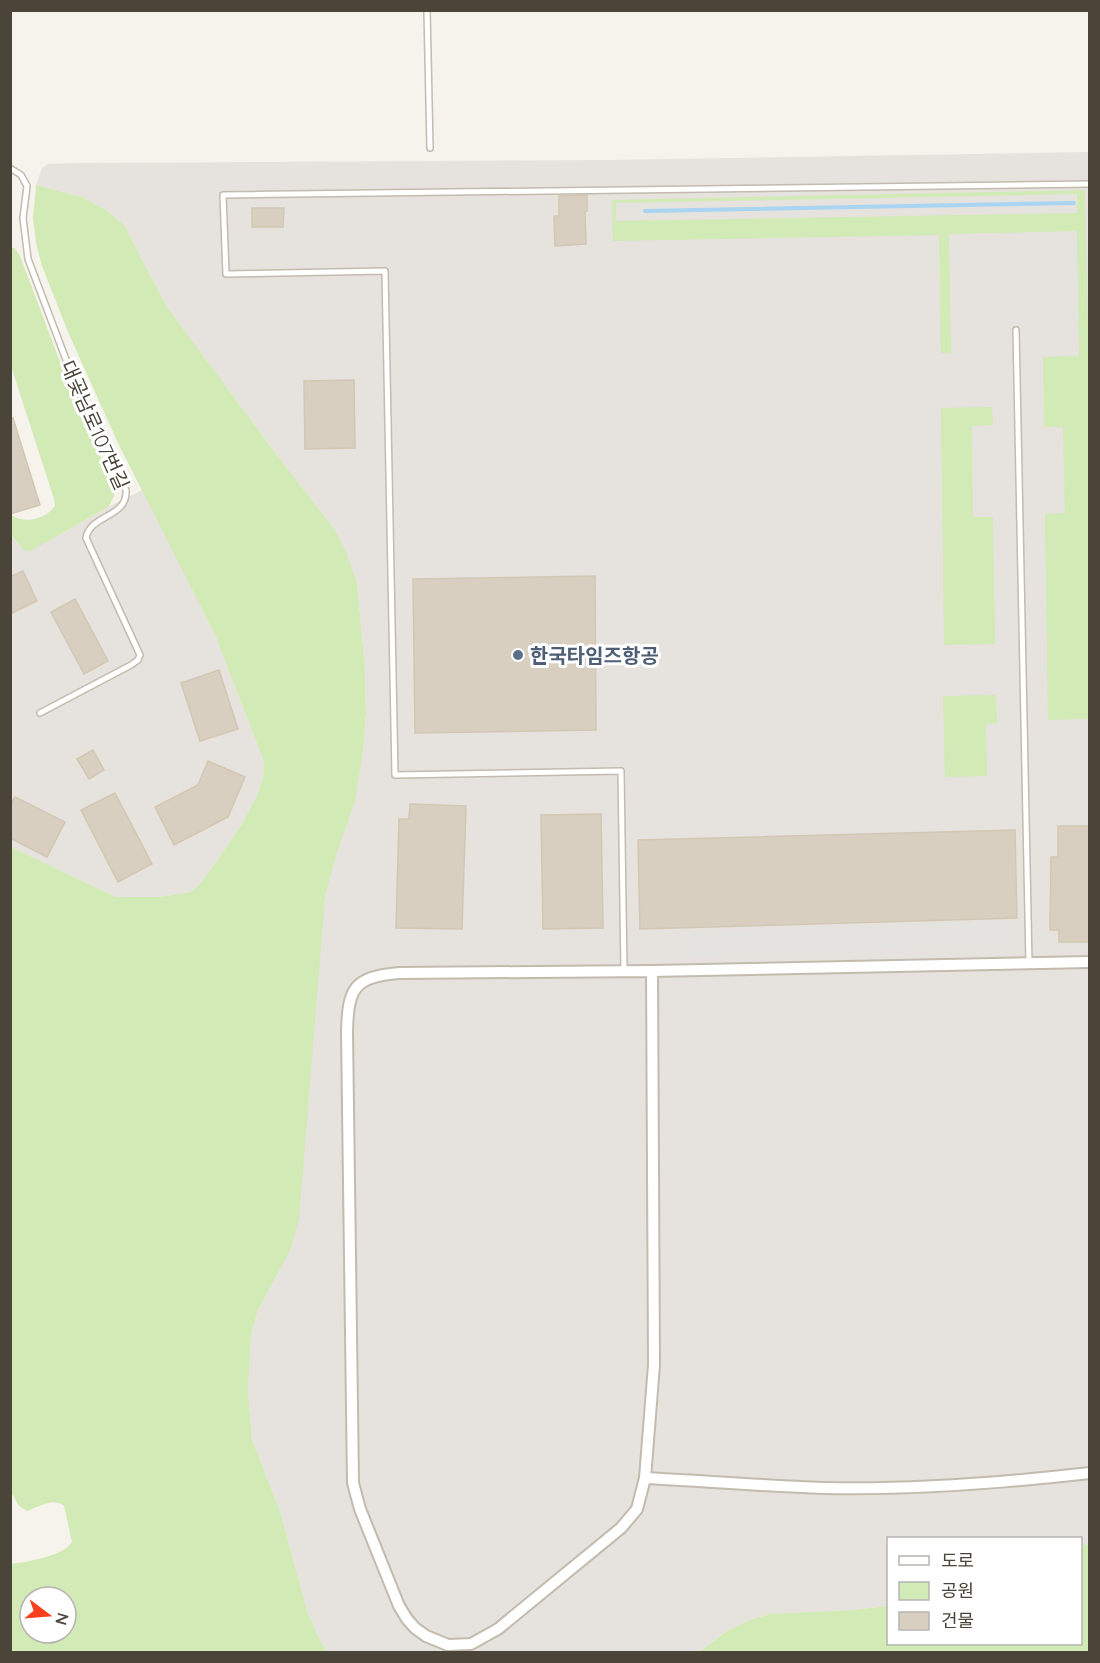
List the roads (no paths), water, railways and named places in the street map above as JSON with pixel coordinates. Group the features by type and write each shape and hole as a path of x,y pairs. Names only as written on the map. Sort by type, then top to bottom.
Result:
{"street":[{"path":"652,971 654,1365 645,1478 637,1509 621,1528 498,1629 481,1640 460,1646 436,1641 415,1628 399,1606 360,1509 351,1471 347,1032 349,998 353,990 371,977 399,973 652,971 1089,962"},
{"path":"645,1478 824,1488 880,1488 956,1485 1089,1473"}],"lane":[{"path":"427,10 430,148"},
{"name":"대곶남로107번길","path":"10,168 21,175 27,186 23,218 28,259 76,386 126,490 124,504 92,525 87,531 86,538 140,655 138,660 131,665 40,713"},
{"path":"624,971 621,771 395,775 385,271 226,274 223,195 1089,184"},
{"path":"1016,330 1029,964"}],"waterway":[{"path":"645,211 1074,203"}],"place":[{"name":"한국타임즈항공","path":"518,655"}]}
